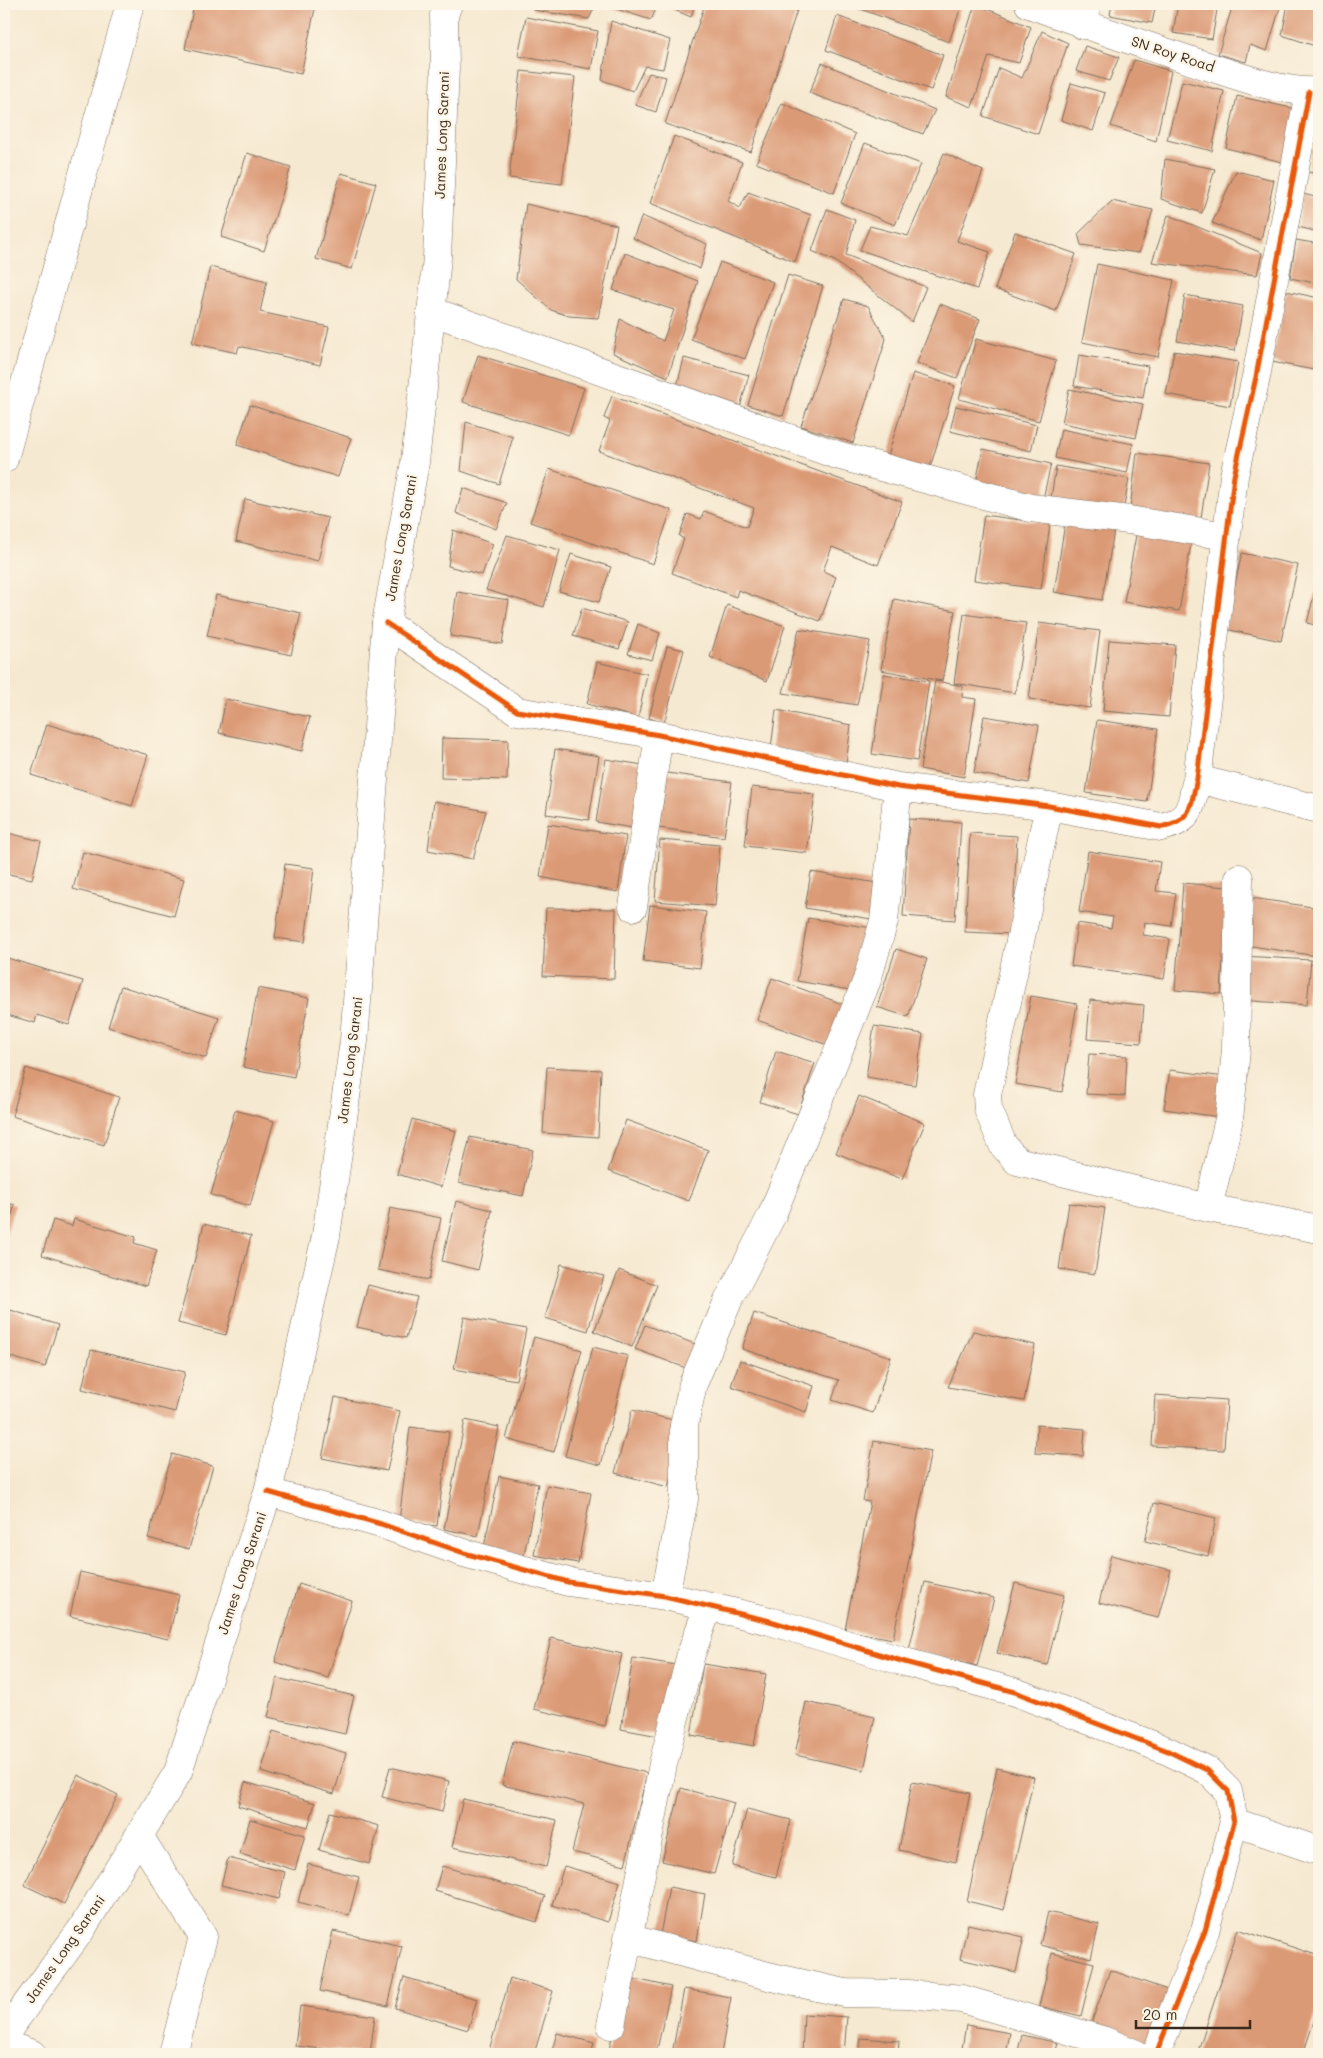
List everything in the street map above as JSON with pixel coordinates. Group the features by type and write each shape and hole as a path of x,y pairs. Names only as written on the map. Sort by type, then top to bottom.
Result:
{"street":[{"path":"4,459 130,4"},
{"name":"SN Roy Road","path":"1029,4 1085,14 1252,81 1314,92"},
{"name":"James Long Sarani","path":"4,2035 81,1930 178,1772 268,1492 326,1236 354,1041 386,622 415,462 431,311 437,239 445,67 443,8"},
{"path":"386,622 517,712 659,735 898,787 1050,806 1161,827 1176,824 1189,812 1197,779 1234,476 1314,92"},
{"path":"431,311 837,455 1031,508 1129,520 1226,536"},
{"path":"633,907 659,735"},
{"path":"1197,779 1319,810"},
{"path":"665,1596 684,1498 684,1425 693,1384 728,1300 772,1215 867,980 884,921 898,787"},
{"path":"1050,806 987,1095 988,1109 1003,1145 1017,1160 1208,1208 1319,1229"},
{"path":"1208,1208 1229,1119 1234,1069 1239,878"},
{"path":"268,1492 381,1524 464,1553 568,1582 665,1596 770,1621 905,1662 1016,1692 1168,1751 1207,1770 1228,1791 1234,1822 1205,1931 1156,2054"},
{"path":"610,2024 663,1764 691,1654 708,1607"},
{"path":"1234,1822 1319,1851"},
{"path":"139,1836 203,1938 173,2054"},
{"path":"628,1938 772,1977 845,1993 908,1994 962,1999 1104,2041 1136,2054"},
{"path":"4,2044 32,2054"}],"building":[{"path":"194,4 316,4 301,74 185,49"},
{"path":"534,4 596,4 589,19 533,10"},
{"path":"611,4 658,4 651,20 610,7"},
{"path":"671,4 695,4 691,17 670,8"},
{"path":"705,4 799,4 751,152 665,124"},
{"path":"860,4 962,4 949,42 858,8"},
{"path":"975,4 1031,27 1019,63 989,56 972,107 946,97"},
{"path":"1112,4 1156,4 1152,23 1110,15"},
{"path":"1178,4 1218,4 1212,39 1173,33"},
{"path":"1233,4 1281,4 1267,51 1250,45 1246,62 1218,54"},
{"path":"1288,4 1319,4 1318,47 1282,35"},
{"path":"837,16 943,55 931,90 826,50"},
{"path":"526,17 598,31 591,69 518,56"},
{"path":"611,21 670,40 663,69 645,66 633,91 602,80"},
{"path":"1042,31 1068,43 1038,134 983,116 999,68 1022,78"},
{"path":"1085,46 1119,57 1109,81 1076,71"},
{"path":"1134,60 1171,71 1156,141 1111,126"},
{"path":"822,63 935,110 923,134 809,93"},
{"path":"521,71 575,77 562,184 509,178"},
{"path":"649,73 666,77 656,112 635,105"},
{"path":"1182,81 1224,91 1212,151 1167,140"},
{"path":"1071,83 1105,93 1093,131 1061,120"},
{"path":"1237,96 1296,109 1286,163 1226,148"},
{"path":"782,103 855,134 834,193 756,163"},
{"path":"1317,120 1319,120 1319,174 1308,172"},
{"path":"674,136 742,162 728,201 740,208 748,192 811,215 795,262 650,203"},
{"path":"865,143 921,164 895,225 841,203"},
{"path":"247,153 291,167 264,251 221,237"},
{"path":"944,153 983,171 957,241 990,252 977,289 860,250 870,226 908,236"},
{"path":"1165,159 1215,169 1202,213 1161,199"},
{"path":"1236,171 1274,180 1261,240 1212,223"},
{"path":"341,173 376,183 352,269 316,259"},
{"path":"1303,194 1319,198 1319,232 1298,227"},
{"path":"1112,201 1153,210 1139,253 1081,245 1078,234"},
{"path":"526,204 617,225 598,318 569,316 551,310 516,279"},
{"path":"827,209 855,220 846,255 926,287 912,322 835,261 812,251"},
{"path":"1168,215 1262,253 1257,275 1152,262"},
{"path":"642,216 707,244 700,269 633,238"},
{"path":"1015,232 1076,254 1056,311 995,289"},
{"path":"1296,240 1319,244 1319,284 1290,278"},
{"path":"625,253 698,281 668,377 613,353 620,319 663,341 674,310 613,290"},
{"path":"720,262 773,282 745,359 691,339"},
{"path":"1097,264 1174,280 1158,357 1082,342"},
{"path":"210,267 267,281 260,312 329,327 320,365 239,346 237,353 192,343"},
{"path":"788,275 823,286 783,416 748,405"},
{"path":"1286,291 1319,298 1319,371 1272,362"},
{"path":"1185,295 1243,306 1235,351 1177,341"},
{"path":"844,299 868,306 886,339 853,443 801,426"},
{"path":"940,304 980,319 957,378 917,363"},
{"path":"976,339 1056,361 1039,421 959,399"},
{"path":"1174,351 1238,362 1230,406 1166,394"},
{"path":"478,355 584,388 569,435 463,402"},
{"path":"1079,355 1148,366 1143,398 1074,386"},
{"path":"684,358 749,375 739,411 675,394"},
{"path":"913,373 955,386 928,474 886,462"},
{"path":"1069,389 1143,404 1136,438 1062,423"},
{"path":"612,396 902,502 878,565 832,547 823,571 836,577 820,621 738,590 736,597 672,573 684,539 679,536 687,514 701,519 704,511 747,527 754,508 599,451 610,421 604,418"},
{"path":"250,405 351,438 338,477 237,445"},
{"path":"956,406 1037,425 1031,451 950,431"},
{"path":"466,422 513,437 499,484 461,471"},
{"path":"1061,429 1133,444 1127,473 1055,458"},
{"path":"983,449 1051,464 1042,503 975,487"},
{"path":"1137,453 1209,463 1200,525 1129,516"},
{"path":"1056,466 1129,479 1123,512 1051,498"},
{"path":"549,469 671,510 653,564 530,522"},
{"path":"463,488 507,503 496,529 456,513"},
{"path":"245,499 328,518 318,561 236,541"},
{"path":"984,515 1050,524 1041,589 974,580"},
{"path":"1066,517 1115,525 1102,600 1054,592"},
{"path":"1138,524 1193,533 1179,611 1124,602"},
{"path":"453,530 493,544 482,575 448,566"},
{"path":"507,535 560,550 544,607 486,590"},
{"path":"1242,553 1298,565 1281,641 1225,629"},
{"path":"571,554 611,567 599,602 559,591"},
{"path":"1319,576 1319,626 1307,623"},
{"path":"457,592 509,600 502,644 450,636"},
{"path":"216,595 301,613 291,655 207,636"},
{"path":"894,599 955,611 942,681 881,670"},
{"path":"727,605 785,626 767,681 710,657"},
{"path":"582,608 628,622 619,649 573,636"},
{"path":"964,614 1026,623 1015,693 954,683"},
{"path":"1039,623 1100,631 1090,708 1029,699"},
{"path":"638,624 660,633 652,660 628,654"},
{"path":"799,629 870,641 857,705 783,693"},
{"path":"1109,640 1175,645 1169,717 1103,711"},
{"path":"667,646 684,650 664,723 649,718"},
{"path":"597,662 647,674 638,718 587,704"},
{"path":"884,674 929,681 917,761 872,754"},
{"path":"935,681 963,686 962,697 976,699 964,777 920,769"},
{"path":"226,699 310,717 302,751 219,733"},
{"path":"776,710 851,725 846,764 771,748"},
{"path":"984,716 1039,725 1029,783 974,773"},
{"path":"1097,720 1158,729 1147,802 1086,793"},
{"path":"47,724 148,755 132,806 31,775"},
{"path":"442,738 508,740 507,780 441,778"},
{"path":"555,749 599,756 589,820 546,814"},
{"path":"606,759 649,766 639,829 596,822"},
{"path":"667,773 732,782 724,837 659,828"},
{"path":"752,787 815,794 807,853 745,846"},
{"path":"434,801 486,811 473,859 428,850"},
{"path":"909,819 961,822 955,920 903,916"},
{"path":"548,824 626,836 618,892 540,877"},
{"path":"4,832 41,841 32,879 4,873"},
{"path":"970,833 1017,836 1012,934 965,932"},
{"path":"660,840 720,845 715,906 655,901"},
{"path":"1088,851 1160,862 1156,891 1176,893 1171,926 1145,922 1143,935 1170,939 1164,979 1071,966 1077,923 1111,928 1113,917 1079,912"},
{"path":"83,852 184,879 174,916 73,889"},
{"path":"285,864 314,868 305,942 275,938"},
{"path":"811,872 883,884 877,920 805,908"},
{"path":"1183,883 1227,887 1221,994 1175,990"},
{"path":"1252,898 1319,908 1317,956 1245,945"},
{"path":"650,905 706,912 700,968 643,961"},
{"path":"546,908 616,909 614,979 543,976"},
{"path":"808,918 872,928 861,992 797,981"},
{"path":"896,949 927,959 908,1017 877,1007"},
{"path":"1243,956 1311,960 1307,1005 1240,1000"},
{"path":"4,957 83,981 69,1025 37,1015 35,1023 4,1014"},
{"path":"772,978 851,1007 836,1048 757,1020"},
{"path":"121,986 219,1017 206,1058 108,1027"},
{"path":"258,988 309,998 294,1077 243,1067"},
{"path":"1031,996 1077,1004 1062,1092 1015,1084"},
{"path":"1090,1000 1144,1005 1141,1043 1087,1039"},
{"path":"874,1026 923,1034 915,1085 866,1077"},
{"path":"776,1051 815,1063 798,1114 760,1102"},
{"path":"1089,1054 1127,1056 1125,1096 1086,1094"},
{"path":"547,1067 601,1070 598,1137 543,1133"},
{"path":"26,1068 119,1097 104,1145 12,1116"},
{"path":"1170,1070 1225,1077 1219,1117 1164,1109"},
{"path":"859,1096 925,1123 902,1179 836,1153"},
{"path":"235,1110 274,1121 250,1206 211,1195"},
{"path":"412,1119 456,1131 441,1187 397,1174"},
{"path":"626,1120 708,1150 689,1201 608,1171"},
{"path":"470,1137 533,1150 523,1196 459,1183"},
{"path":"456,1201 492,1210 478,1270 442,1261"},
{"path":"4,1202 15,1205 4,1240"},
{"path":"1069,1203 1105,1208 1095,1274 1059,1269"},
{"path":"390,1208 441,1218 429,1280 378,1270"},
{"path":"74,1219 136,1237 134,1243 157,1250 146,1286 42,1255 53,1220 72,1226"},
{"path":"204,1224 251,1236 226,1335 178,1323"},
{"path":"561,1264 604,1276 588,1331 545,1318"},
{"path":"619,1270 657,1285 632,1347 594,1331"},
{"path":"368,1285 417,1297 406,1338 357,1327"},
{"path":"4,1308 58,1325 45,1367 4,1355"},
{"path":"754,1313 891,1357 873,1413 832,1400 839,1380 742,1349"},
{"path":"464,1317 526,1329 516,1380 454,1369"},
{"path":"645,1325 703,1347 694,1371 635,1349"},
{"path":"973,1331 1035,1345 1024,1401 948,1387"},
{"path":"534,1337 582,1350 554,1452 506,1439"},
{"path":"593,1347 628,1356 601,1465 565,1456"},
{"path":"91,1350 185,1372 175,1412 82,1389"},
{"path":"740,1360 814,1386 806,1412 731,1386"},
{"path":"1155,1395 1227,1400 1224,1450 1152,1446"},
{"path":"335,1397 400,1411 387,1471 322,1458"},
{"path":"632,1410 685,1423 668,1487 615,1473"},
{"path":"465,1420 499,1427 478,1536 444,1529"},
{"path":"1037,1425 1085,1429 1083,1456 1035,1453"},
{"path":"410,1427 449,1432 437,1526 399,1522"},
{"path":"874,1441 931,1451 893,1639 845,1630 870,1502 863,1501"},
{"path":"172,1454 213,1466 189,1549 148,1538"},
{"path":"499,1476 538,1484 524,1555 484,1547"},
{"path":"547,1485 591,1493 578,1563 534,1555"},
{"path":"1154,1503 1216,1518 1208,1556 1145,1541"},
{"path":"1111,1555 1171,1570 1158,1618 1099,1603"},
{"path":"80,1572 179,1595 168,1639 70,1616"},
{"path":"925,1582 994,1598 977,1666 909,1650"},
{"path":"1015,1583 1064,1595 1047,1665 997,1653"},
{"path":"299,1584 352,1601 328,1678 275,1662"},
{"path":"551,1638 622,1654 605,1726 534,1709"},
{"path":"633,1658 676,1665 664,1737 621,1729"},
{"path":"703,1664 766,1674 754,1746 691,1735"},
{"path":"277,1678 354,1696 345,1734 268,1717"},
{"path":"806,1702 875,1717 864,1770 795,1755"},
{"path":"273,1731 346,1753 334,1794 261,1772"},
{"path":"513,1741 647,1773 625,1865 572,1852 584,1804 502,1785"},
{"path":"390,1767 449,1781 442,1812 382,1797"},
{"path":"997,1768 1034,1777 1004,1910 967,1901"},
{"path":"78,1775 118,1795 64,1904 24,1885"},
{"path":"245,1782 315,1803 308,1827 238,1806"},
{"path":"912,1782 970,1793 956,1862 899,1850"},
{"path":"681,1788 734,1803 714,1874 662,1861"},
{"path":"463,1799 557,1820 546,1867 452,1847"},
{"path":"747,1809 791,1820 776,1877 732,1866"},
{"path":"330,1812 379,1826 369,1864 319,1850"},
{"path":"250,1819 305,1835 295,1870 240,1854"},
{"path":"228,1858 285,1872 279,1899 221,1885"},
{"path":"308,1864 359,1877 349,1915 298,1902"},
{"path":"442,1866 545,1896 537,1922 435,1891"},
{"path":"564,1866 620,1882 608,1922 552,1905"},
{"path":"669,1887 705,1894 697,1941 660,1935"},
{"path":"1048,1912 1099,1924 1091,1958 1040,1945"},
{"path":"968,1924 1024,1937 1016,1972 960,1959"},
{"path":"1238,1929 1319,1956 1319,2006 1303,2054 1197,2054"},
{"path":"333,1931 402,1946 388,2006 320,1991"},
{"path":"1052,1953 1094,1963 1081,2016 1039,2006"},
{"path":"1110,1970 1173,1992 1153,2048 1090,2027"},
{"path":"404,1977 477,1999 468,2030 395,2008"},
{"path":"626,1977 671,1987 656,2054 608,2054"},
{"path":"510,1978 553,1991 534,2054 488,2054"},
{"path":"684,1989 731,1997 721,2054 672,2054"},
{"path":"300,2006 375,2016 370,2054 295,2046"},
{"path":"804,2014 847,2017 844,2054 802,2054"},
{"path":"966,2025 1010,2033 1006,2054 961,2054"},
{"path":"557,2033 594,2043 591,2054 551,2054"},
{"path":"1022,2035 1058,2043 1055,2054 1017,2054"},
{"path":"861,2038 899,2041 898,2054 859,2054"}],"cycle path":[{"path":"386,623 517,711 659,735 898,787 1049,806 1161,827 1179,820 1185,816 1191,805 1197,779 1234,476 1256,377 1309,92"},
{"path":"268,1492 381,1524 464,1553 568,1582 665,1596 770,1621 905,1662 1015,1692 1168,1751 1207,1770 1228,1791 1234,1822 1205,1931 1156,2054"}]}
